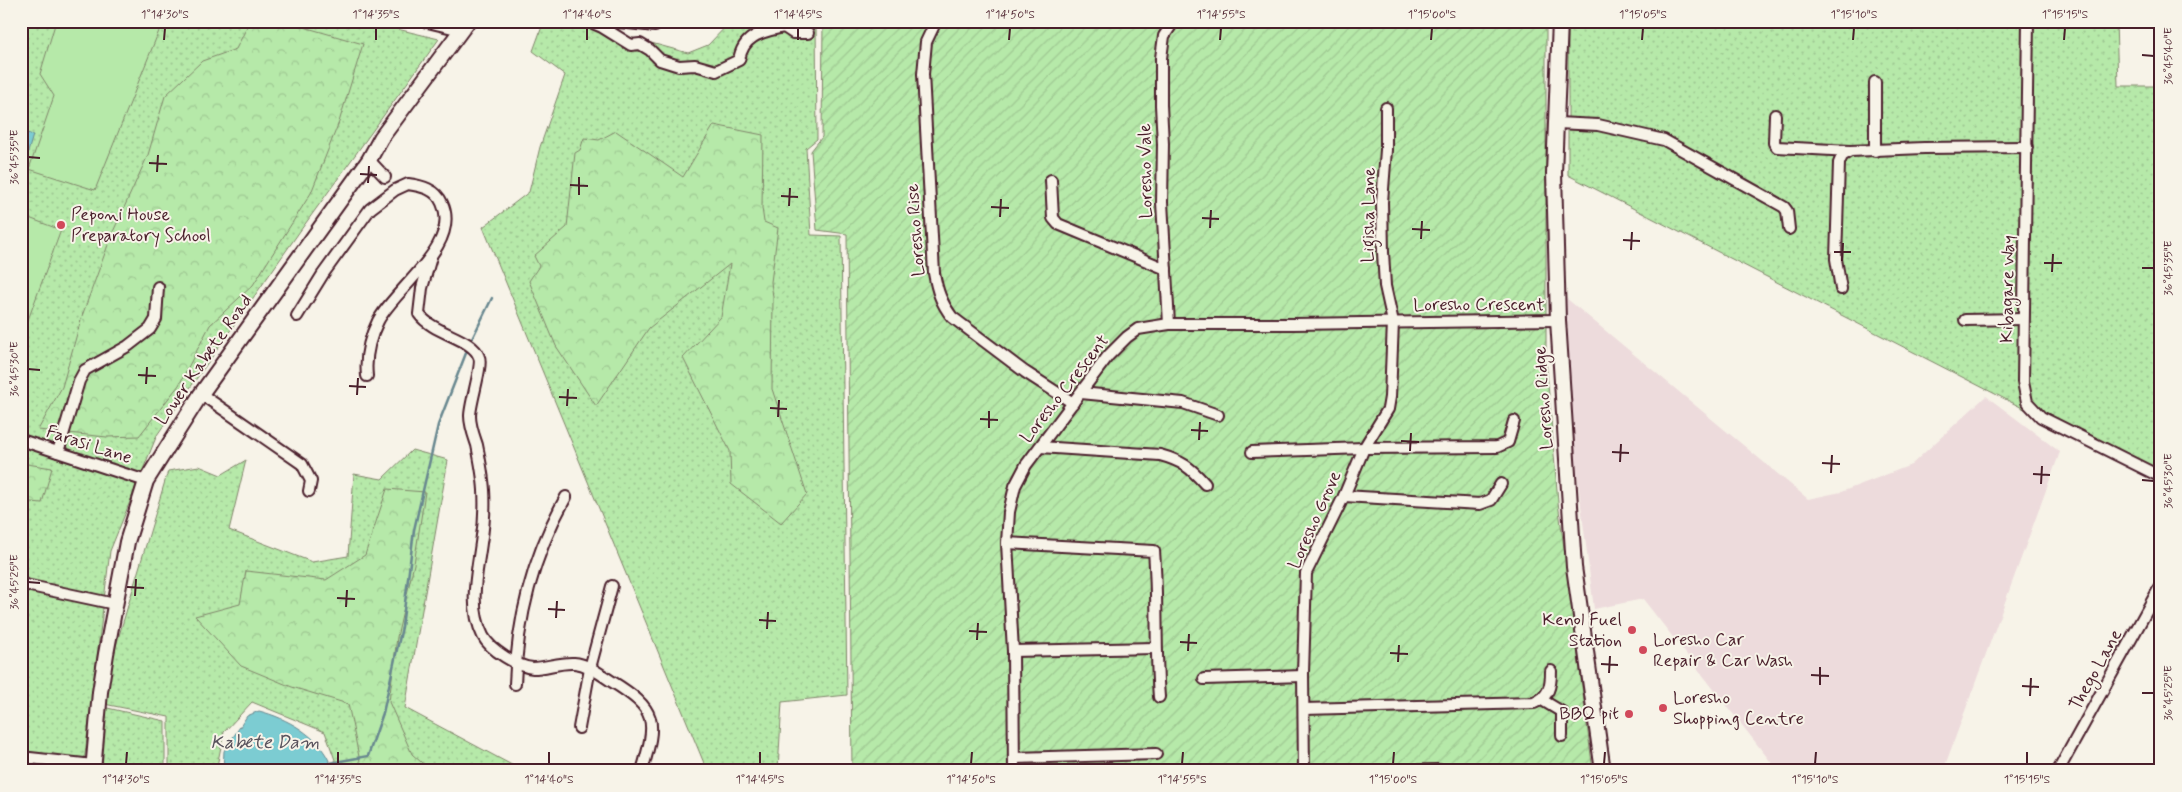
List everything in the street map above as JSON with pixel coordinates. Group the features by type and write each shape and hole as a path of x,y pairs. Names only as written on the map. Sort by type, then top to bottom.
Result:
{"main road":[{"name":"Loresho Ridge","path":"1560,21 1554,173 1558,320 1574,567 1603,771"},
{"name":"Lower Kabete Road","path":"93,768 100,692 126,542 146,481 201,394 369,160 381,138 464,26"}],"street":[{"path":"423,21 464,26"},
{"path":"588,21 602,27 631,45 640,44 650,50 660,60 678,66 695,65 716,71 739,60 741,50 751,37 761,32 784,27 794,33 808,33"},
{"path":"610,21 655,26 659,21"},
{"name":"Loresho Rise","path":"936,21 926,42 923,74 934,273 938,294 944,307 952,317 1025,372 1073,403"},
{"name":"Loresho Vale","path":"1169,324 1162,202 1161,58 1164,36 1174,21"},
{"name":"Kibagare Way","path":"2028,21 2027,147 2022,319 2023,382 2028,402 2041,417 2161,477"},
{"path":"1875,82 1875,151"},
{"name":"Ligisha Lane","path":"1386,108 1383,252 1385,286 1393,322"},
{"path":"1775,115 1774,143 1777,147 1850,152 1924,148 2027,147"},
{"path":"1557,123 1598,125 1664,140 1784,207 1787,211 1789,229"},
{"path":"1841,289 1836,259 1839,163 1842,156 1850,152"},
{"path":"367,376 366,359 378,321 387,307 431,257 437,248 446,220 445,209 432,191 408,184 390,184 369,160"},
{"path":"1051,180 1053,218 1058,224 1166,269"},
{"path":"297,316 323,274 390,184"},
{"path":"431,257 422,288 419,314 425,323 434,329 463,340 479,355 480,364 473,390 470,417 482,471 484,493 482,542 475,579 477,614 484,637 504,657 516,661 518,664 533,668 575,663 590,668 641,701 651,719 653,732 642,771"},
{"path":"58,452 79,381 85,370 120,352 150,329 156,319 158,287"},
{"path":"1966,320 2022,319"},
{"name":"Loresho Crescent","path":"1014,771 1012,651 1007,543 1009,512 1015,486 1026,465 1108,356 1127,337 1138,329 1169,324 1558,320"},
{"name":"Loresho Grove","path":"1304,771 1303,614 1306,573 1344,496 1364,448 1388,409 1393,322"},
{"path":"1081,393 1183,403 1218,415"},
{"path":"201,394 302,464 310,474 309,491"},
{"path":"1252,452 1364,448 1497,447 1508,442 1514,421"},
{"name":"Farasi Lane","path":"21,440 146,481"},
{"path":"1040,447 1160,455 1178,460 1192,469 1205,484"},
{"path":"1344,496 1480,504 1491,500 1502,484"},
{"path":"515,684 516,661 526,601 535,564 552,523 566,497"},
{"path":"1007,543 1154,551 1156,575 1155,648 1159,697"},
{"path":"21,584 115,604"},
{"name":"Thego Lane","path":"2058,771 2161,585"},
{"path":"579,728 590,668 612,586"},
{"path":"1012,651 1155,648"},
{"path":"1304,709 1534,703 1542,700 1549,690 1551,671"},
{"path":"1204,679 1303,676"},
{"path":"1542,700 1562,712 1562,736"},
{"path":"1014,758 1156,754"},
{"path":"21,757 93,768"},
{"path":"1399,771 1439,770"}],"shaded area":[{"path":"1566,298 1808,499 1841,492 1911,465 1986,396 2060,452 1943,771 1778,771 1643,599 1594,609 1574,450"}],"green space":[{"path":"21,21 364,21 439,39 300,231 157,435 110,551 83,771 21,771"},
{"path":"56,21 163,21 95,190 29,169 54,96 40,74"},
{"path":"240,21 283,21 363,44 339,122 311,193 253,285 210,325 179,385 139,436 107,437 38,430 62,387 82,316 112,234 148,155 165,96 202,61 236,49 247,27"},
{"path":"544,21 570,21 688,53 708,45 731,21 816,21 817,139 806,148 811,235 841,236 847,695 782,702 778,770 781,771 705,771 706,768 483,227 529,192 540,147 565,75 533,51"},
{"path":"823,21 1546,21 1546,360 1558,502 1593,771 852,771 847,234 817,230 811,151 822,137"},
{"path":"1568,21 2116,21 2118,86 2161,86 2161,479 1568,175"},
{"path":"714,125 763,135 762,208 764,222 778,228 771,282 773,297 772,389 807,494 781,523 731,484 730,451 683,358 721,317 730,264 649,328 596,406 556,346 529,281 539,266 534,256 567,227 575,153 580,150 584,138 599,140 616,131 683,177"},
{"path":"21,215 61,230 21,339"},
{"path":"412,450 448,460 405,708 523,771 339,771 325,732 252,702 224,732 216,771 169,771 169,717 99,703 168,471 199,466 221,475 246,460 229,530 312,562 348,556 354,474 382,479"},
{"path":"21,463 52,468 42,503 21,501"},
{"path":"387,489 425,492 414,564 397,637 389,702 412,754 431,771 362,771 348,704 292,687 241,666 195,616 240,604 246,571 326,580 365,555"},
{"path":"103,707 165,721 165,771 102,771"}],"water":[{"path":"21,131 33,135 24,166 21,165"},
{"name":"Kabete Dam","path":"259,711 291,723 318,744 330,763 327,771 223,771 224,751 247,716"}],"waterway":[{"path":"470,343 492,298"},
{"path":"330,763 368,756 383,713 402,627 414,530 438,425 468,348"}],"place":[{"name":"Peponi House Preparatory School","path":"61,225"},
{"name":"Kenol Fuel Station","path":"1632,630"},
{"name":"Loresho Car Repair & Car Wash","path":"1643,650"},
{"name":"Loresho Shopping Centre","path":"1663,708"},
{"name":"BBQ pit","path":"1629,714"}]}
